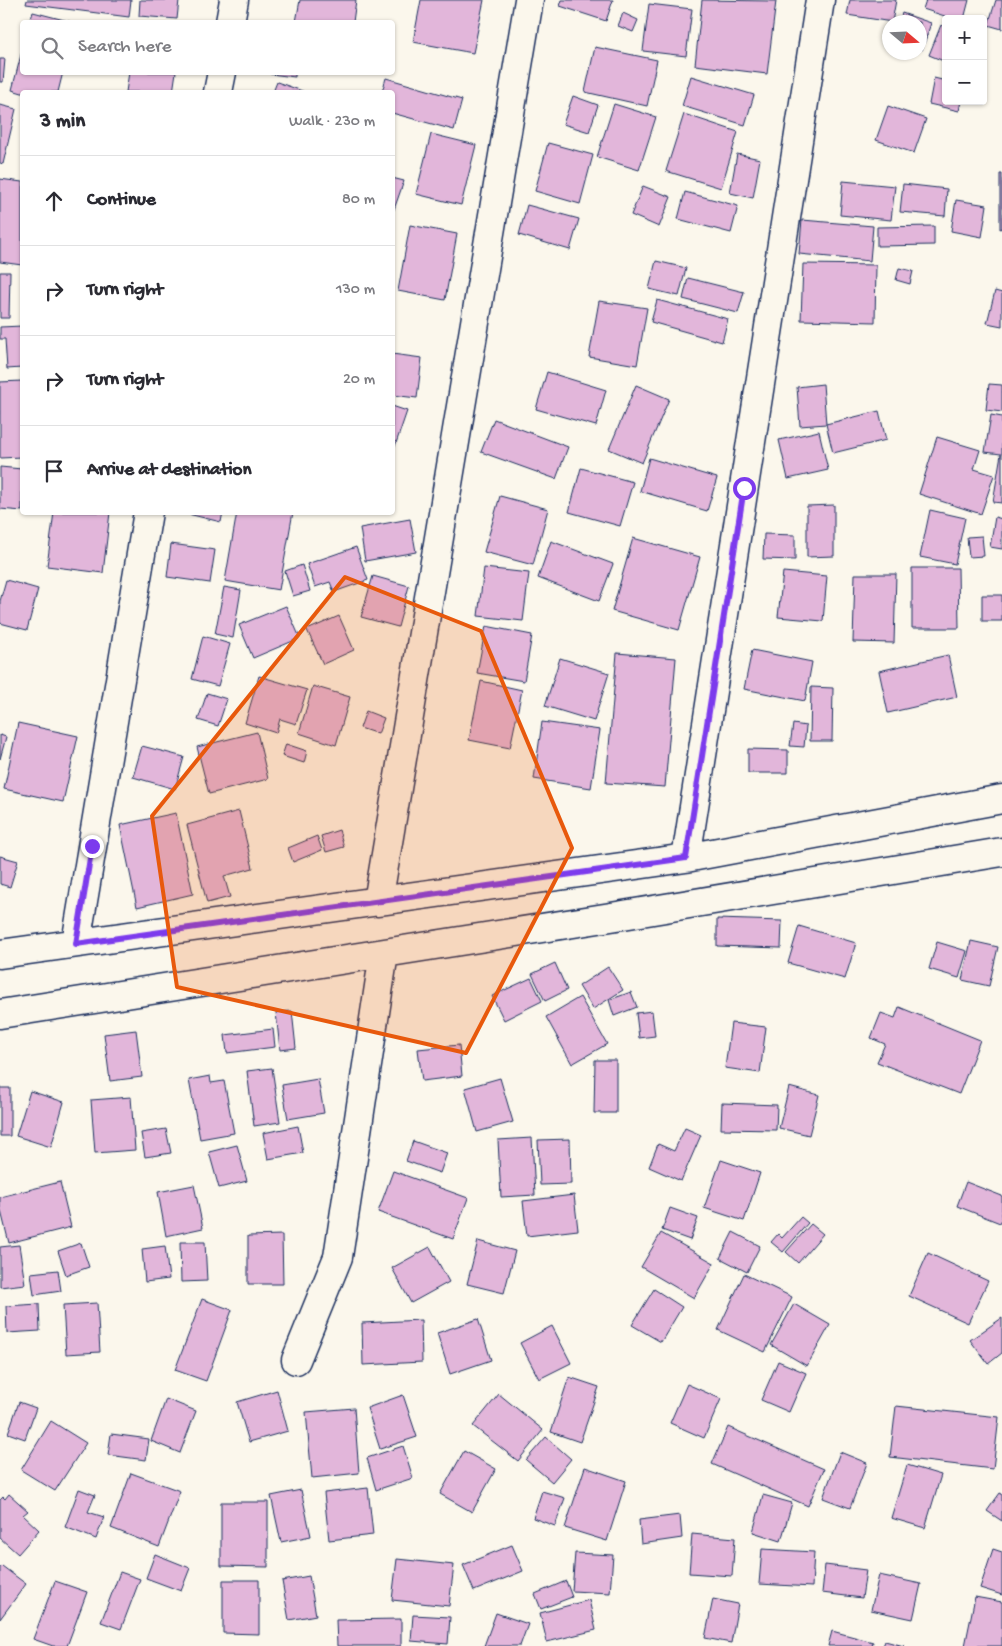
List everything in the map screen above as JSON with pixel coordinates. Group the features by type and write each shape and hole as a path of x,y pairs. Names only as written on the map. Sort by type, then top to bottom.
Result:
{"street":[{"path":"230,20 234,0"},
{"path":"378,902 528,0"},
{"path":"686,858 820,0"},
{"path":"218,90 221,75"},
{"path":"76,944 148,515"},
{"path":"0,954 686,858 1002,799"},
{"path":"0,1014 1002,852"},
{"path":"296,1360 338,1257 384,953"}],"highlighted area":[{"path":"345,577 481,631 572,848 466,1053 177,987 152,816"}],"building":[{"path":"27,0 131,0 129,17 26,4"},
{"path":"140,0 179,0 177,19 139,16"},
{"path":"300,0 356,0 353,20 296,20"},
{"path":"421,0 484,0 473,53 413,42"},
{"path":"562,0 613,0 606,21 560,6"},
{"path":"702,0 776,1 767,74 695,65"},
{"path":"850,0 896,0 893,15 882,15 882,20 847,15"},
{"path":"926,0 969,0 965,15 942,15 923,9"},
{"path":"996,0 1002,0 1002,29 988,25"},
{"path":"649,4 692,9 686,56 643,51"},
{"path":"33,12 64,20 31,20"},
{"path":"623,13 638,20 633,32 618,26"},
{"path":"927,22 931,23 927,35"},
{"path":"941,25 942,25 942,60 929,55"},
{"path":"595,47 657,60 647,106 585,92"},
{"path":"0,59 5,59 3,82 0,82"},
{"path":"20,59 20,75 62,75 58,90 20,90 20,92 12,90"},
{"path":"129,75 176,75 173,90 126,90"},
{"path":"278,75 295,75 295,77"},
{"path":"691,76 754,95 745,125 682,106"},
{"path":"386,78 462,100 454,130 395,114 395,90 383,90"},
{"path":"934,78 942,80 942,105 960,105 959,111 929,104"},
{"path":"277,82 299,90 274,90"},
{"path":"573,96 598,105 589,132 563,124"},
{"path":"614,104 656,117 639,170 597,157"},
{"path":"0,105 16,109 3,164 0,163"},
{"path":"888,106 926,119 914,153 876,140"},
{"path":"684,114 738,132 721,188 666,171"},
{"path":"431,134 476,145 461,205 416,194"},
{"path":"548,143 593,155 580,204 535,191"},
{"path":"737,154 760,159 753,198 730,193"},
{"path":"1000,174 1002,174 1002,228 1000,229"},
{"path":"0,179 20,182 20,265 0,262"},
{"path":"395,179 404,181 395,206"},
{"path":"843,181 895,186 891,220 840,215"},
{"path":"903,184 947,189 945,216 900,212"},
{"path":"643,186 671,197 659,227 631,215"},
{"path":"685,192 738,206 731,233 678,219"},
{"path":"956,200 987,205 982,237 951,231"},
{"path":"527,205 579,219 570,250 519,235"},
{"path":"802,220 873,226 870,261 799,254"},
{"path":"410,225 457,234 445,300 398,291"},
{"path":"934,226 934,245 877,246 877,227"},
{"path":"656,261 686,268 679,296 649,289"},
{"path":"803,264 876,265 875,322 801,320"},
{"path":"899,268 913,271 910,284 896,280"},
{"path":"0,272 10,272 9,318 0,318"},
{"path":"688,278 744,292 738,313 683,299"},
{"path":"995,291 1002,293 1002,326 987,323"},
{"path":"657,300 728,319 722,342 651,322"},
{"path":"599,301 647,308 637,365 589,357"},
{"path":"20,326 20,368 7,369 5,339 0,339 0,327"},
{"path":"395,354 422,358 417,398 395,395"},
{"path":"547,372 606,390 596,426 536,409"},
{"path":"20,381 20,457 0,458 0,382"},
{"path":"823,384 826,424 800,426 797,387"},
{"path":"989,384 1002,385 1002,412 986,410"},
{"path":"636,385 669,399 642,463 609,449"},
{"path":"395,407 407,411 395,446"},
{"path":"879,411 886,440 833,453 826,424"},
{"path":"991,415 1002,417 1002,503 993,502 1001,454 985,452"},
{"path":"494,419 568,447 556,479 481,452"},
{"path":"819,431 828,470 788,479 779,440"},
{"path":"937,437 980,450 974,469 994,475 981,514 919,494"},
{"path":"649,458 717,478 707,511 640,491"},
{"path":"0,467 20,469 20,511 0,509"},
{"path":"581,468 633,482 620,526 569,512"},
{"path":"500,496 548,509 533,565 484,552"},
{"path":"834,505 834,556 807,557 807,506"},
{"path":"930,510 965,518 955,564 920,557"},
{"path":"54,515 110,515 103,573 47,566"},
{"path":"192,515 222,515 221,522"},
{"path":"236,515 292,515 279,590 225,581"},
{"path":"995,517 1002,519 1002,549 990,547"},
{"path":"410,519 416,552 365,561 360,528"},
{"path":"764,534 795,535 795,560 763,559"},
{"path":"982,536 984,556 969,557 967,537"},
{"path":"633,538 700,557 679,630 612,611"},
{"path":"551,541 613,564 599,601 538,578"},
{"path":"171,544 215,550 210,583 167,577"},
{"path":"356,547 368,580 334,592 330,582 315,587 307,564"},
{"path":"302,565 310,591 293,596 285,571"},
{"path":"484,568 529,573 523,621 478,616"},
{"path":"912,568 958,568 959,628 912,628"},
{"path":"783,572 827,576 823,621 778,617"},
{"path":"855,574 896,574 894,643 853,642"},
{"path":"373,576 409,586 398,627 361,617"},
{"path":"6,580 38,589 27,630 0,623 0,601"},
{"path":"224,587 241,590 233,638 215,634"},
{"path":"982,595 1002,595 1002,621 982,621"},
{"path":"286,606 300,638 253,658 239,625"},
{"path":"339,616 354,650 323,664 307,630"},
{"path":"486,626 532,635 524,681 477,673"},
{"path":"203,636 230,644 218,686 192,679"},
{"path":"752,650 812,662 805,701 744,689"},
{"path":"617,653 676,658 665,787 606,783"},
{"path":"948,655 957,697 888,713 879,671"},
{"path":"560,658 609,673 594,721 545,706"},
{"path":"259,676 307,690 296,724 280,719 276,733 245,723"},
{"path":"481,681 522,690 510,748 469,740"},
{"path":"313,686 350,697 336,745 299,733"},
{"path":"811,687 833,688 832,741 810,741"},
{"path":"207,693 227,699 218,726 198,720"},
{"path":"366,711 384,718 378,734 360,728"},
{"path":"542,722 600,730 591,788 534,779"},
{"path":"18,723 78,736 63,802 4,789"},
{"path":"793,724 806,726 804,747 790,746"},
{"path":"257,732 268,779 209,794 197,747"},
{"path":"0,735 6,737 0,759"},
{"path":"286,744 307,751 304,763 282,756"},
{"path":"142,746 184,757 175,789 133,777"},
{"path":"748,749 788,750 788,773 748,773"},
{"path":"239,811 253,868 224,876 230,897 207,903 187,825"},
{"path":"176,813 193,894 137,907 120,825"},
{"path":"339,830 344,847 326,852 321,836"},
{"path":"317,836 322,850 293,862 288,848"},
{"path":"0,856 18,861 10,887 0,884"},
{"path":"717,919 782,921 781,948 717,946"},
{"path":"799,926 856,943 845,979 788,963"},
{"path":"971,941 998,947 989,986 962,980"},
{"path":"937,942 967,951 959,978 929,969"},
{"path":"555,963 567,990 545,1001 532,974"},
{"path":"608,967 623,990 593,1009 579,986"},
{"path":"531,978 542,1001 504,1020 492,996"},
{"path":"631,992 637,1007 614,1016 609,1000"},
{"path":"580,997 607,1044 572,1064 546,1017"},
{"path":"899,1007 980,1040 959,1094 877,1062 885,1044 871,1038 881,1013 895,1018"},
{"path":"292,1011 296,1048 280,1050 276,1012"},
{"path":"652,1011 655,1036 639,1038 636,1013"},
{"path":"731,1023 766,1027 760,1073 725,1068"},
{"path":"273,1029 275,1047 227,1053 225,1035"},
{"path":"136,1030 142,1077 110,1081 104,1034"},
{"path":"459,1045 462,1076 422,1081 418,1049"},
{"path":"595,1060 616,1060 616,1113 594,1113"},
{"path":"272,1068 280,1122 254,1126 247,1071"},
{"path":"210,1076 211,1083 224,1081 234,1133 200,1139 189,1080"},
{"path":"500,1078 513,1122 477,1132 465,1088"},
{"path":"318,1079 324,1113 288,1119 282,1085"},
{"path":"789,1087 819,1095 809,1135 779,1128"},
{"path":"0,1088 10,1088 10,1136 0,1136"},
{"path":"30,1091 64,1102 51,1147 16,1136"},
{"path":"131,1097 135,1150 95,1153 91,1100"},
{"path":"722,1103 777,1105 776,1130 721,1129"},
{"path":"298,1126 303,1153 268,1159 263,1133"},
{"path":"685,1128 701,1135 681,1181 649,1167 658,1144 674,1151"},
{"path":"166,1129 171,1153 145,1157 141,1133"},
{"path":"532,1138 535,1195 501,1197 498,1140"},
{"path":"570,1139 571,1184 540,1185 538,1140"},
{"path":"413,1141 447,1153 440,1173 406,1161"},
{"path":"237,1145 247,1181 219,1188 209,1152"},
{"path":"721,1160 760,1173 744,1221 704,1208"},
{"path":"393,1171 468,1198 453,1239 378,1212"},
{"path":"60,1182 71,1227 9,1243 0,1207 0,1197"},
{"path":"966,1182 1002,1196 1002,1219 1000,1223 957,1206"},
{"path":"194,1185 203,1228 166,1236 158,1192"},
{"path":"574,1195 578,1230 527,1236 523,1201"},
{"path":"670,1208 698,1218 690,1240 662,1230"},
{"path":"801,1217 808,1223 783,1252 771,1242 778,1234 782,1238"},
{"path":"811,1224 823,1234 798,1263 786,1252"},
{"path":"733,1232 760,1246 747,1272 720,1258"},
{"path":"661,1233 714,1263 694,1298 641,1267"},
{"path":"282,1235 283,1284 248,1284 248,1236"},
{"path":"478,1241 515,1251 504,1293 467,1284"},
{"path":"180,1242 205,1242 207,1281 181,1282"},
{"path":"81,1243 89,1267 66,1275 58,1251"},
{"path":"19,1245 25,1284 0,1287 0,1247"},
{"path":"165,1246 169,1279 145,1282 142,1249"},
{"path":"430,1247 449,1282 411,1303 392,1268"},
{"path":"928,1253 988,1281 968,1323 909,1296"},
{"path":"58,1270 61,1291 34,1295 31,1273"},
{"path":"744,1274 792,1297 765,1352 718,1330"},
{"path":"654,1289 682,1307 661,1342 632,1325"},
{"path":"202,1299 232,1310 206,1381 175,1370"},
{"path":"97,1303 100,1352 66,1354 63,1305"},
{"path":"39,1304 40,1331 7,1333 6,1306"},
{"path":"794,1304 830,1325 807,1366 771,1345"},
{"path":"1002,1318 1002,1353 988,1364 970,1340"},
{"path":"478,1319 491,1360 450,1374 437,1333"},
{"path":"421,1320 422,1362 363,1365 362,1323"},
{"path":"552,1326 571,1363 539,1379 520,1343"},
{"path":"778,1361 806,1373 789,1412 761,1400"},
{"path":"569,1377 599,1387 580,1442 551,1432"},
{"path":"687,1384 721,1399 704,1438 670,1423"},
{"path":"277,1390 288,1431 249,1442 237,1402"},
{"path":"499,1394 543,1430 518,1461 473,1426"},
{"path":"403,1395 417,1437 380,1449 367,1408"},
{"path":"166,1399 196,1411 180,1453 151,1441"},
{"path":"19,1402 36,1408 25,1439 8,1433"},
{"path":"896,1406 999,1417 993,1469 890,1457"},
{"path":"354,1408 359,1473 312,1478 306,1412"},
{"path":"51,1421 86,1443 55,1491 21,1470"},
{"path":"728,1427 824,1469 808,1506 712,1464"},
{"path":"111,1434 149,1439 146,1460 108,1455"},
{"path":"546,1437 571,1459 552,1482 526,1460"},
{"path":"403,1446 413,1478 376,1490 367,1458"},
{"path":"464,1451 496,1469 472,1512 440,1494"},
{"path":"840,1452 867,1463 850,1508 823,1498"},
{"path":"907,1465 941,1475 925,1528 891,1518"},
{"path":"585,1467 626,1481 607,1541 565,1528"},
{"path":"131,1473 180,1491 159,1547 111,1528"},
{"path":"368,1488 373,1535 329,1540 324,1493"},
{"path":"79,1489 95,1495 88,1512 104,1517 96,1539 65,1527"},
{"path":"301,1490 311,1536 281,1542 271,1496"},
{"path":"542,1491 565,1498 555,1526 533,1518"},
{"path":"1000,1493 1002,1494 1002,1521 987,1511"},
{"path":"9,1494 28,1511 23,1515 39,1530 18,1554 0,1538 0,1500 3,1497 5,1499"},
{"path":"763,1495 792,1503 781,1541 753,1532"},
{"path":"221,1502 268,1502 268,1567 221,1566"},
{"path":"680,1515 682,1538 641,1544 639,1520"},
{"path":"692,1534 735,1538 732,1576 689,1573"},
{"path":"512,1545 523,1571 474,1591 463,1565"},
{"path":"762,1549 814,1552 812,1587 759,1584"},
{"path":"993,1549 1002,1552 1002,1595 980,1588"},
{"path":"575,1553 613,1555 610,1593 572,1591"},
{"path":"155,1554 190,1568 181,1591 146,1578"},
{"path":"397,1559 454,1565 449,1606 392,1600"},
{"path":"825,1565 866,1570 862,1598 822,1593"},
{"path":"2,1566 26,1584 0,1619 0,1568"},
{"path":"120,1572 140,1579 121,1629 101,1622"},
{"path":"879,1575 921,1584 913,1619 871,1610"},
{"path":"309,1576 316,1615 289,1620 282,1581"},
{"path":"223,1580 259,1580 259,1634 223,1633"},
{"path":"55,1581 87,1592 67,1646 53,1646 33,1639"},
{"path":"566,1581 572,1597 541,1609 535,1594"},
{"path":"975,1597 1002,1602 1002,1646 965,1646"},
{"path":"713,1599 738,1604 731,1643 705,1638"},
{"path":"589,1600 596,1630 547,1642 540,1613"},
{"path":"496,1613 528,1624 520,1646 484,1646"},
{"path":"413,1615 450,1617 448,1644 411,1641"},
{"path":"401,1619 401,1646 337,1646 336,1620"},
{"path":"832,1631 873,1642 872,1646 828,1646"},
{"path":"885,1641 904,1646 883,1646"}],"route":[{"path":"92,846 76,944 686,858 744,488"}]}
